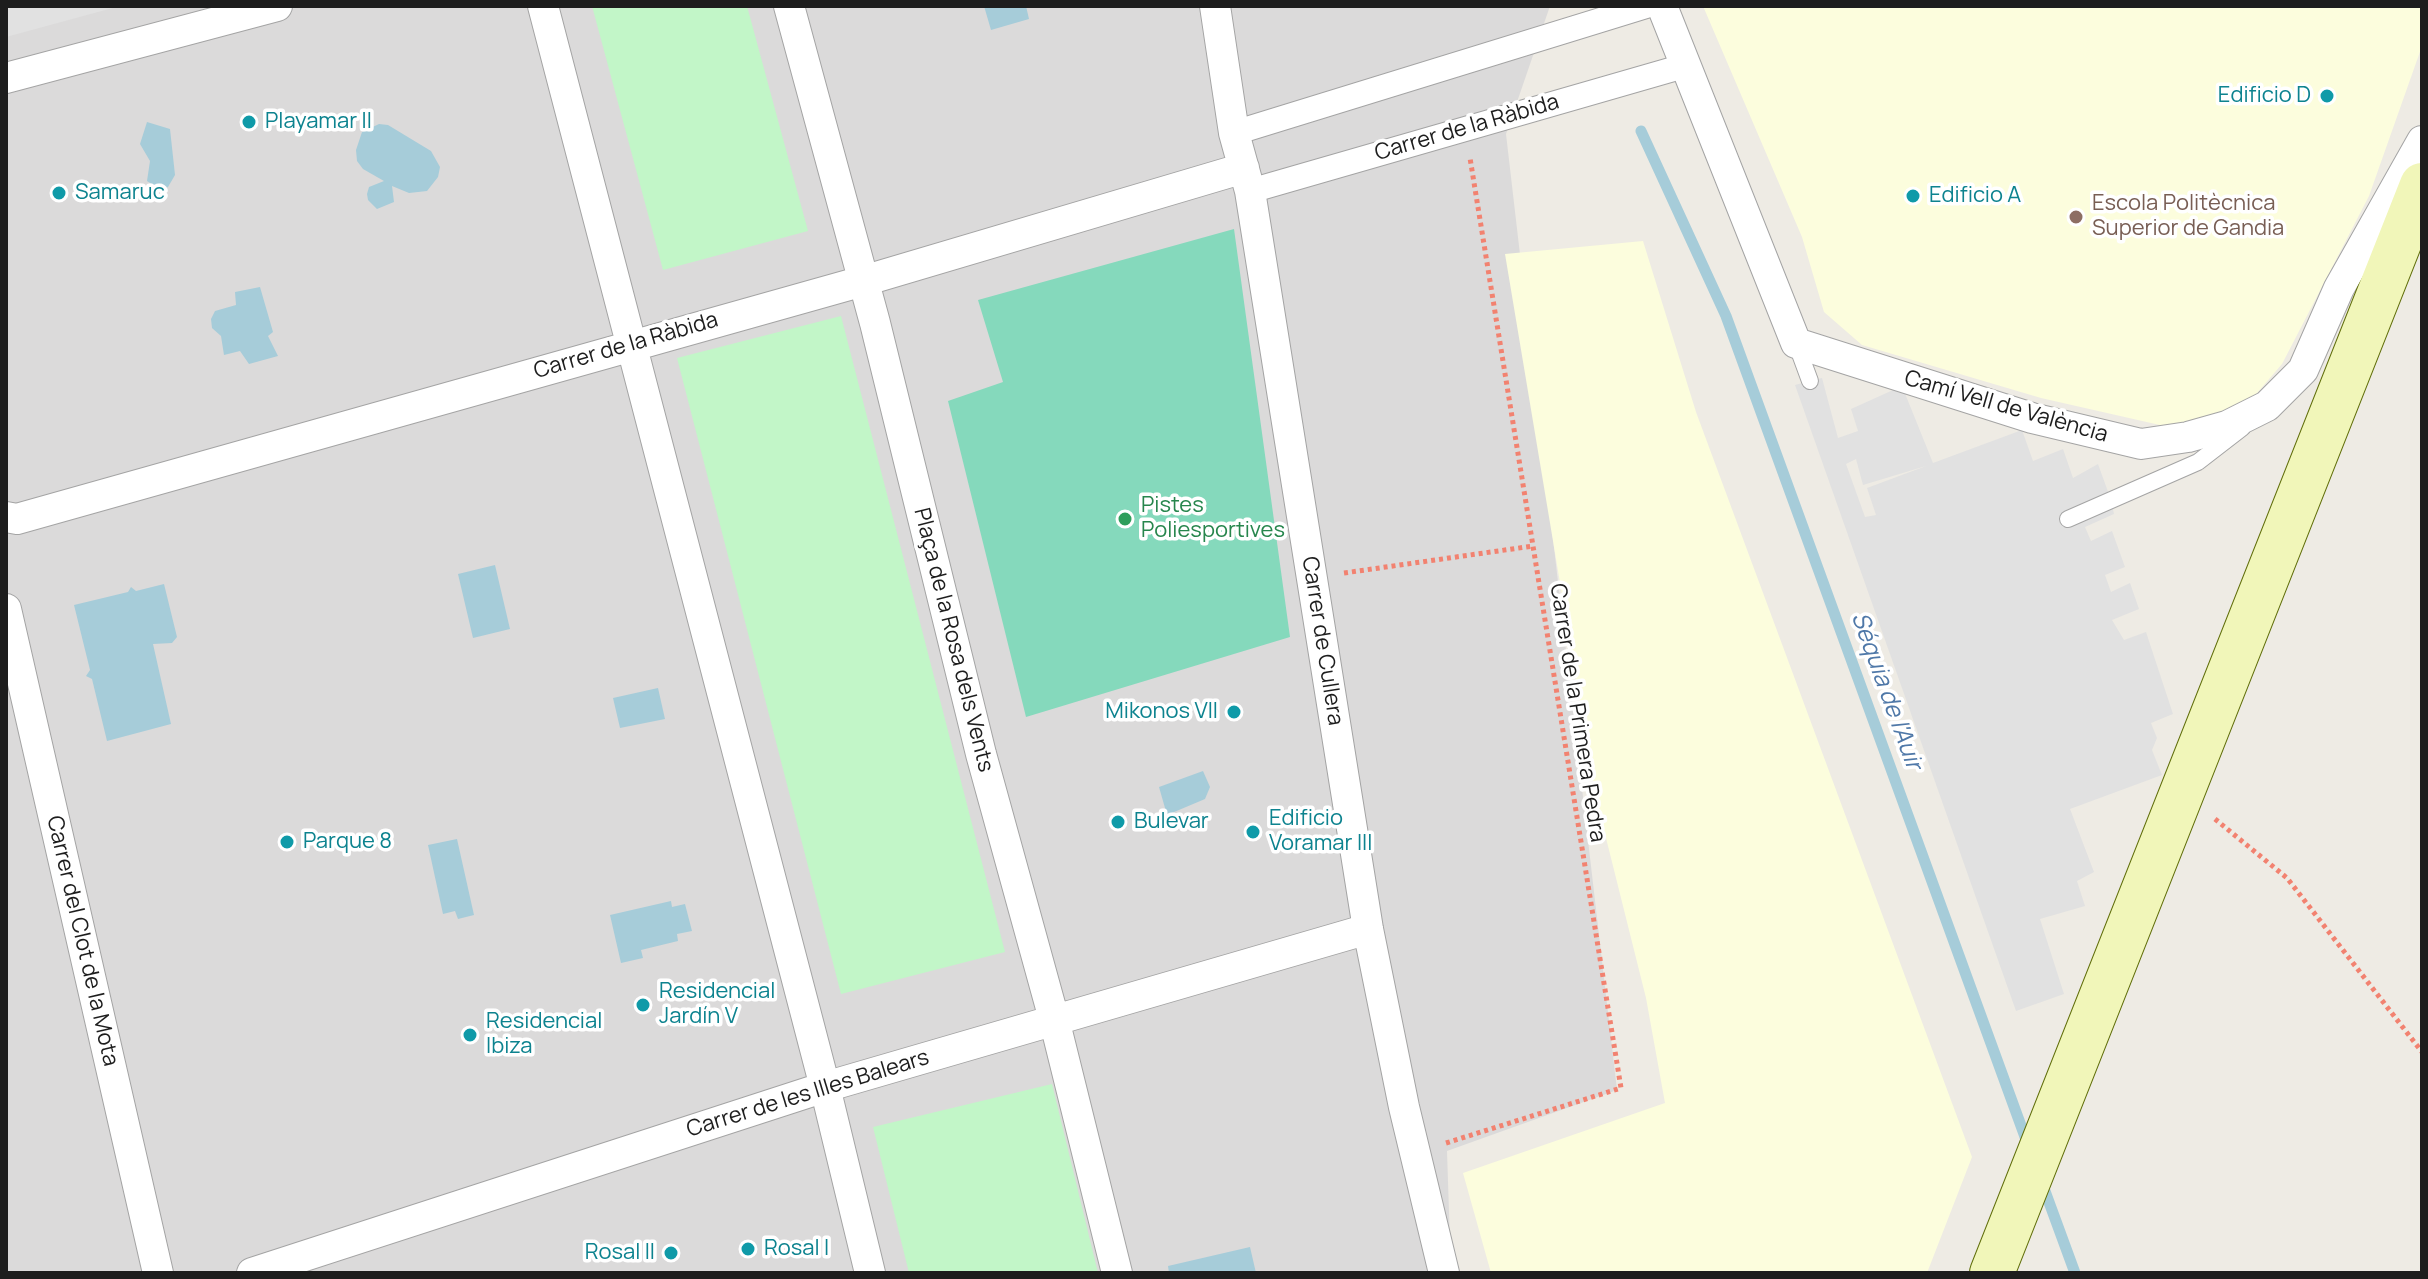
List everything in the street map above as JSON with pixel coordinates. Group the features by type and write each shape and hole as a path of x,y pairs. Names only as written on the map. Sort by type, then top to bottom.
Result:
{"main road":[{"path":"2011,1262 2422,185"},
{"path":"2056,1147 2205,811 2422,265"}],"street":[{"path":"6,78 277,6"},
{"path":"543,6 825,1087 870,1273"},
{"name":"Plaça de la Rosa dels Vents","path":"789,6 863,281 981,754 1054,1019 1117,1273"},
{"name":"Carrer de Cullera","path":"1215,6 1234,133 1247,179 1368,929 1415,1153 1444,1273"},
{"path":"1234,133 1603,12 1646,6"},
{"path":"1662,6 1796,343"},
{"name":"Carrer de la Ràbida","path":"6,517 17,519 630,344 863,281 1247,179 1465,129 1684,66"},
{"name":"Camí Vell de València","path":"1796,343 2032,418 2141,444 2188,437 2227,426 2267,406 2303,370 2339,288 2422,141"},
{"name":"Carrer del Clot de la Mota","path":"6,609 158,1273"},
{"name":"Carrer de les Illes Balears","path":"252,1273 825,1087 1368,929"}],"lane":[{"path":"1796,343 1810,381"},
{"path":"2068,519 2198,462 2267,406"}],"path":[{"name":"Carrer de la Primera Pedra","path":"1415,1153 1621,1088 1465,129"},
{"path":"1311,578 1533,546"},
{"path":"2205,811 2287,878 2422,1052"}],"shaded area":[{"path":"6,6 1550,6 1506,134 1617,1090 1447,1151 1451,1273 6,1273"},
{"path":"6,6 120,6 6,37"},
{"name":"Escola Politècnica Superior de Gandia","path":"1703,6 2422,6 2422,46 2369,196 2282,364 2251,400 2195,433 2041,398 1862,345 1824,312 1802,237"},
{"path":"1643,241 1696,412 1972,1157 1927,1273 1491,1273 1463,1173 1665,1103 1646,998 1596,798 1505,254"},
{"path":"1822,378 1838,438 1858,431 1851,409 1902,386 1933,463 2022,430 2033,461 2063,449 2073,478 2098,464 2114,514 2085,527 2091,541 2112,531 2125,567 2105,575 2111,592 2130,583 2139,609 2112,620 2124,640 2146,632 2173,714 2151,723 2157,738 2152,750 2162,775 2070,809 2094,872 2077,881 2085,906 2040,919 2064,994 2016,1011 1795,385","holes":["1856,459 1863,485 1926,466 1867,488 1876,515 1865,517 1846,464"]}],"green space":[{"path":"592,6 747,6 808,231 663,270"},
{"name":"Pistes Poliesportives","path":"1234,229 1290,637 1026,717 948,401 1003,382 978,300"},
{"path":"841,316 1005,952 841,994 677,358"},
{"path":"1052,1084 1098,1273 909,1273 873,1127"}],"water":[{"path":"984,6 1026,6 1029,19 991,30"},
{"path":"147,122 170,129 175,175 168,187 161,190 147,181 150,161 140,144"},
{"path":"379,124 388,125 431,151 440,167 438,177 427,191 409,193 392,186 394,202 377,209 368,200 367,194 369,187 384,181 363,169 357,161 356,150 362,132"},
{"path":"260,287 273,332 268,336 278,356 249,364 240,351 224,355 221,336 212,328 211,319 215,311 236,305 235,292"},
{"path":"495,565 510,629 473,638 458,574"},
{"path":"164,584 177,637 172,643 153,644 171,724 107,741 92,679 86,676 90,670 74,605 128,592 131,587 136,591"},
{"path":"658,688 665,719 620,728 613,698"},
{"path":"1203,771 1210,787 1205,799 1167,815 1159,787"},
{"path":"457,839 474,915 458,919 455,911 443,914 428,845"},
{"path":"671,901 672,907 685,904 692,931 677,934 678,941 641,950 643,958 621,963 610,915"},
{"path":"1250,1247 1256,1273 1169,1273 1168,1266"}],"waterway":[{"name":"Séquia de l'Auir","path":"1641,131 1726,316 2028,1145"},
{"name":"Séquia de l'Auir","path":"2042,1183 2075,1273"}],"place":[{"name":"Edificio D","path":"2327,96"},
{"name":"Playamar II","path":"249,122"},
{"name":"Samaruc","path":"59,193"},
{"name":"Edificio A","path":"1913,196"},
{"name":"Escola Politècnica Superior de Gandia","path":"2076,217"},
{"name":"Pistes Poliesportives","path":"1125,519"},
{"name":"Mikonos VII","path":"1234,712"},
{"name":"Bulevar","path":"1118,822"},
{"name":"Edificio Voramar III","path":"1253,832"},
{"name":"Parque 8","path":"287,842"},
{"name":"Residencial Jardín V","path":"643,1005"},
{"name":"Residencial Ibiza","path":"470,1035"},
{"name":"Rosal I","path":"748,1249"},
{"name":"Rosal II","path":"671,1253"}]}
